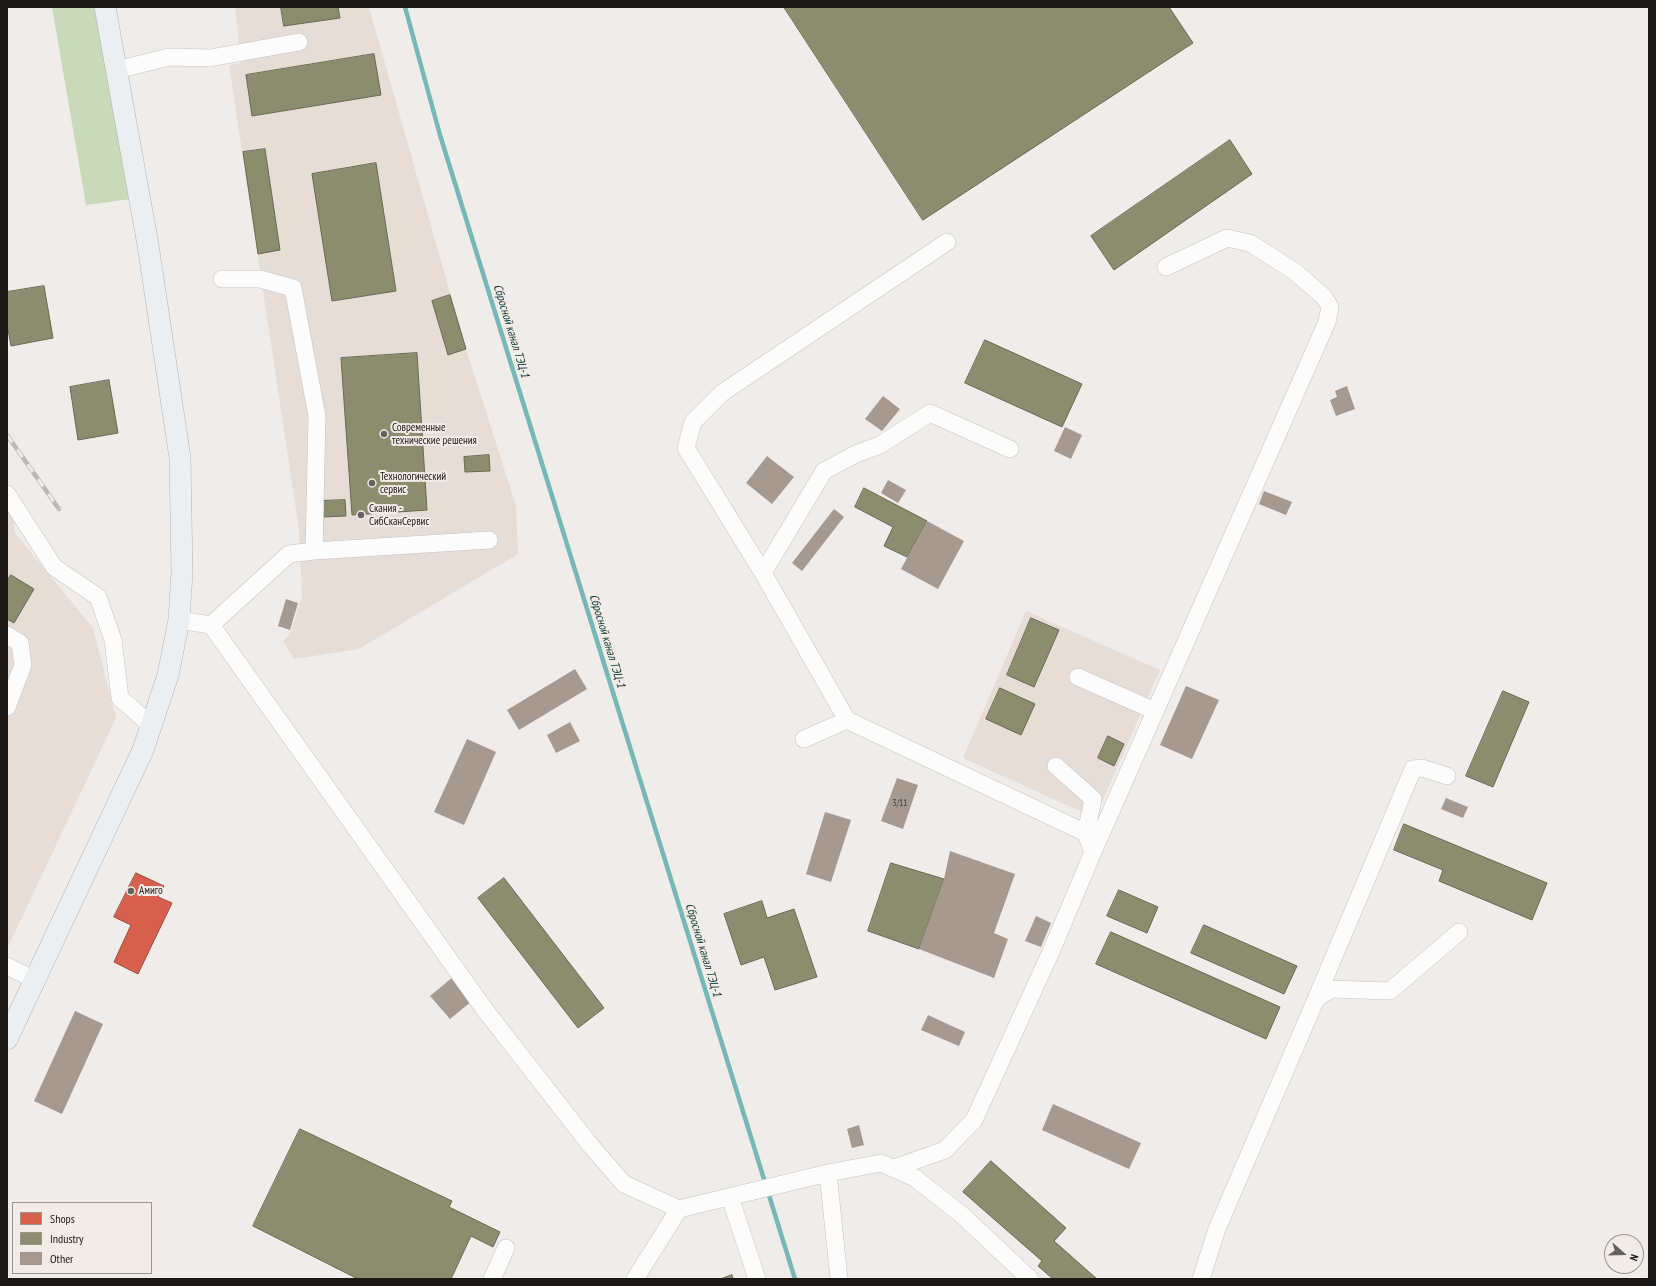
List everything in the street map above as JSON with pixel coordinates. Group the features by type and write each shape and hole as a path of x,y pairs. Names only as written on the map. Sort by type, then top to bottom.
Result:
{"main road":[{"path":"7,1039 144,750 168,675 179,620 182,572 180,458 148,245 105,7"}],"street":[{"path":"116,70 169,57 210,58 299,42"},
{"path":"894,1168 945,1150 974,1120 1050,954 1092,852 1327,322 1330,307 1324,297 1294,271 1250,243 1227,238 1166,267"},
{"path":"947,242 722,393 693,422 686,448 763,573 847,720 1086,833"},
{"path":"222,279 260,279 293,288 317,416 314,551"},
{"path":"763,573 824,472 856,454 880,445 930,413 1010,449"},
{"path":"7,494 54,567 98,597 113,640 120,698 152,726"},
{"path":"211,626 289,554 314,551 489,540"},
{"path":"179,620 211,626 485,1010 591,1146 624,1184 679,1209 828,1173 881,1163 915,1178 962,1215 1030,1279"},
{"path":"7,635 20,643 23,665 7,707"},
{"path":"1078,677 1155,711"},
{"path":"804,739 847,720"},
{"path":"1056,766 1093,799 1086,833 1092,852"},
{"path":"1201,1279 1217,1229 1413,769 1422,768 1447,776"},
{"path":"1316,999 1331,989 1390,991 1459,932"},
{"path":"7,966 35,980"},
{"path":"828,1173 839,1279"},
{"path":"738,1195 757,1279"},
{"path":"635,1279 679,1209"},
{"path":"492,1279 506,1248"}],"shaded area":[{"path":"235,7 369,7 466,349 516,506 518,554 359,649 294,659 283,641 290,634 302,597 299,530 229,65 241,63"},
{"path":"7,507 14,517 15,533 93,628 116,718 7,949"},
{"path":"1026,611 1160,670 1095,818 963,758"}],"green space":[{"path":"52,7 97,7 131,199 86,205"}],"building: Shops":[{"path":"136,873 164,886 158,897 172,903 138,974 114,962 131,925 114,917"}],"building: Industry":[{"path":"281,7 338,7 340,18 284,26"},
{"path":"784,7 1169,7 1193,43 923,220"},
{"path":"374,54 381,95 252,116 246,75"},
{"path":"1230,140 1252,174 1114,270 1091,236"},
{"path":"265,149 280,250 258,254 243,152"},
{"path":"376,163 396,291 332,301 312,174"},
{"path":"44,286 53,338 11,346 7,324 7,292"},
{"path":"450,295 466,349 448,355 432,301"},
{"path":"985,340 1082,384 1062,427 965,383"},
{"name":"Современные технические решения","path":"417,353 427,510 352,515 341,358"},
{"path":"109,380 118,433 78,440 70,387"},
{"path":"489,455 490,471 465,472 464,457"},
{"path":"864,488 927,521 907,557 884,546 893,527 855,507"},
{"path":"345,500 346,516 322,517 321,501"},
{"path":"11,575 34,589 14,623 7,619 7,581"},
{"path":"1031,618 1059,630 1034,687 1007,675"},
{"path":"1000,688 1035,704 1021,735 986,719"},
{"path":"1503,691 1529,702 1493,787 1466,776"},
{"path":"1108,736 1124,744 1114,766 1098,758"},
{"path":"1404,824 1547,883 1532,920 1439,881 1443,870 1394,850"},
{"path":"891,863 944,879 919,949 868,931"},
{"path":"504,878 604,1008 578,1028 478,898"},
{"path":"1119,890 1158,907 1147,933 1107,916"},
{"path":"762,901 767,918 794,909 817,977 775,990 764,957 741,965 724,914"},
{"path":"1204,925 1297,966 1284,994 1191,953"},
{"path":"1111,932 1280,1007 1266,1039 1096,964"},
{"path":"300,1129 452,1201 449,1207 500,1232 493,1247 471,1236 451,1279 358,1279 253,1226"},
{"path":"991,1161 1066,1228 1054,1241 1097,1279 1053,1279 1038,1266 1042,1261 963,1192"},
{"path":"732,1275 733,1279 721,1279"}],"building: Other":[{"path":"1347,386 1355,409 1336,416 1330,400 1337,397 1335,391"},
{"path":"883,396 900,409 882,431 865,419"},
{"path":"1065,427 1082,435 1071,459 1054,451"},
{"path":"767,456 794,477 772,504 746,483"},
{"path":"888,480 906,490 898,503 881,493"},
{"path":"1264,491 1292,502 1286,515 1259,504"},
{"path":"834,509 844,517 802,571 792,563"},
{"path":"927,521 964,541 938,589 901,569"},
{"path":"286,599 298,603 290,630 278,626"},
{"path":"575,669 587,689 519,730 507,710"},
{"path":"1186,686 1219,700 1192,759 1160,745"},
{"path":"570,722 580,741 556,753 547,735"},
{"path":"467,739 496,752 464,825 434,812"},
{"path":"897,778 918,785 903,829 881,821"},
{"path":"1446,798 1468,807 1463,818 1441,809"},
{"path":"825,812 851,820 831,882 806,874"},
{"path":"950,851 1015,874 994,933 1008,939 994,978 919,949 944,879"},
{"path":"1036,916 1051,923 1041,947 1025,941"},
{"path":"453,977 472,1001 450,1019 430,996"},
{"path":"75,1011 103,1024 62,1114 34,1101"},
{"path":"928,1015 965,1032 959,1046 921,1030"},
{"path":"1053,1104 1141,1143 1129,1169 1042,1130"},
{"path":"859,1125 864,1145 852,1148 847,1129"}],"waterway":[{"name":"Сбросной канал ТЭЦ-1","path":"405,7 440,135 795,1279"}],"railway":[{"path":"7,435 59,509"}],"place":[{"name":"Современные технические решения","path":"384,434"},
{"name":"Технологический сервис","path":"372,483"},
{"name":"Скания - СибСканСервис","path":"361,515"},
{"name":"Амиго","path":"131,891"}]}
